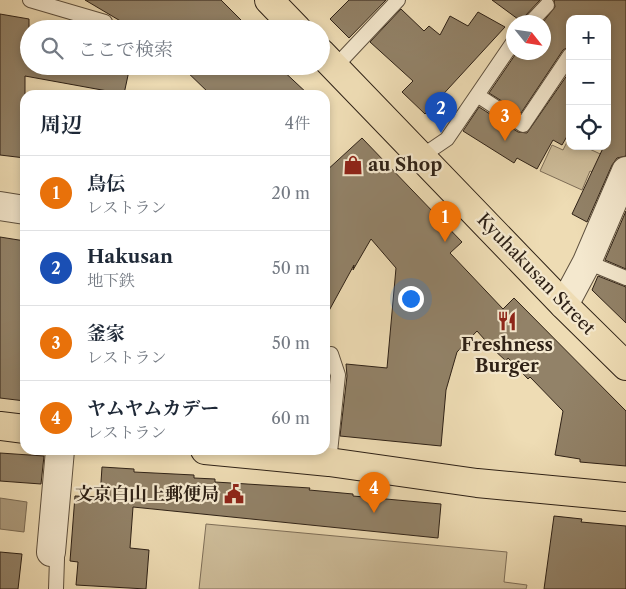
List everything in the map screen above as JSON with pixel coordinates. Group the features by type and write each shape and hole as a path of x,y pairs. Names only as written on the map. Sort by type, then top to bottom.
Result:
{"main road":[{"path":"269,0 288,20"},
{"name":"Kyuhakusan Street","path":"330,62 564,305 626,366"},
{"path":"0,426 20,428"},
{"path":"257,455 329,462 477,483 626,497"}],"street":[{"path":"564,305 587,262 617,213 626,170"},
{"path":"0,206 20,209"},
{"path":"51,552 60,455"}],"lane":[{"path":"30,0 98,20"},
{"path":"330,58 398,0"},
{"path":"538,15 547,5"},
{"path":"422,156 447,139 506,53"},
{"path":"477,95 523,125 567,60"},
{"path":"587,262 626,278"},
{"path":"330,354 338,375 330,452"},
{"path":"329,462 330,455"},
{"path":"51,552 57,559 56,589"}],"shaded area":[{"path":"566,144 566,150 592,150 609,158 601,176 590,171 582,190 540,171 552,145 563,150"},
{"path":"0,498 27,502 24,532 0,529"},
{"path":"206,524 507,552 504,582 527,585 526,589 199,589"}],"building":[{"path":"85,0 221,0 241,20 119,20"},
{"path":"349,0 386,0 349,38 330,19"},
{"path":"492,0 540,0 526,15 512,15"},
{"path":"554,0 626,0 626,156 617,158 612,165 587,222 572,214 602,150 611,150 611,15 566,15 566,48 521,113 489,93 512,60 551,60 551,15 549,15 555,7"},
{"path":"401,9 424,31 429,26 440,35 450,16 468,26 478,12 505,27 425,114 402,92 413,81 370,42"},
{"path":"0,14 29,19 20,20 20,75 128,75 125,90 102,90 25,76 25,90 20,90 20,157 0,155"},
{"path":"190,75 288,75 304,90 206,90"},
{"path":"566,77 566,138 562,145 553,140 537,169 517,158 514,163 463,131 479,107 518,132 527,133"},
{"path":"362,138 462,242 450,253 503,309 514,298 626,411 626,466 580,462 580,459 555,455 563,411 530,377 528,379 508,358 506,361 477,331 457,352 446,390 441,446 340,436 347,376 346,364 387,368 396,268 371,239 353,270 354,265 330,309 330,167"},
{"path":"626,211 626,269 605,260"},
{"path":"0,237 20,240 20,400 0,398"},
{"path":"598,276 626,287 626,323 592,290"},
{"path":"0,453 44,456 41,484 0,481"},
{"path":"102,467 134,469 134,472 194,475 194,478 215,479 215,482 310,488 309,490 353,494 353,496 441,504 438,538 133,507 130,548 149,550 146,589 76,585 78,562 70,561 75,496 100,497"},
{"path":"554,516 582,519 581,522 626,526 626,589 544,589"},
{"path":"0,552 22,554 18,589 0,589"}],"place":[{"name":"Hakusan","path":"441,133"},
{"name":"釜家","path":"505,141"},
{"name":"au Shop","path":"353,165"},
{"name":"鳥伝","path":"445,242"},
{"name":"Freshness Burger","path":"507,321"},
{"name":"文京白山上郵便局","path":"234,494"},
{"name":"ヤムヤムカデー","path":"374,513"}]}
